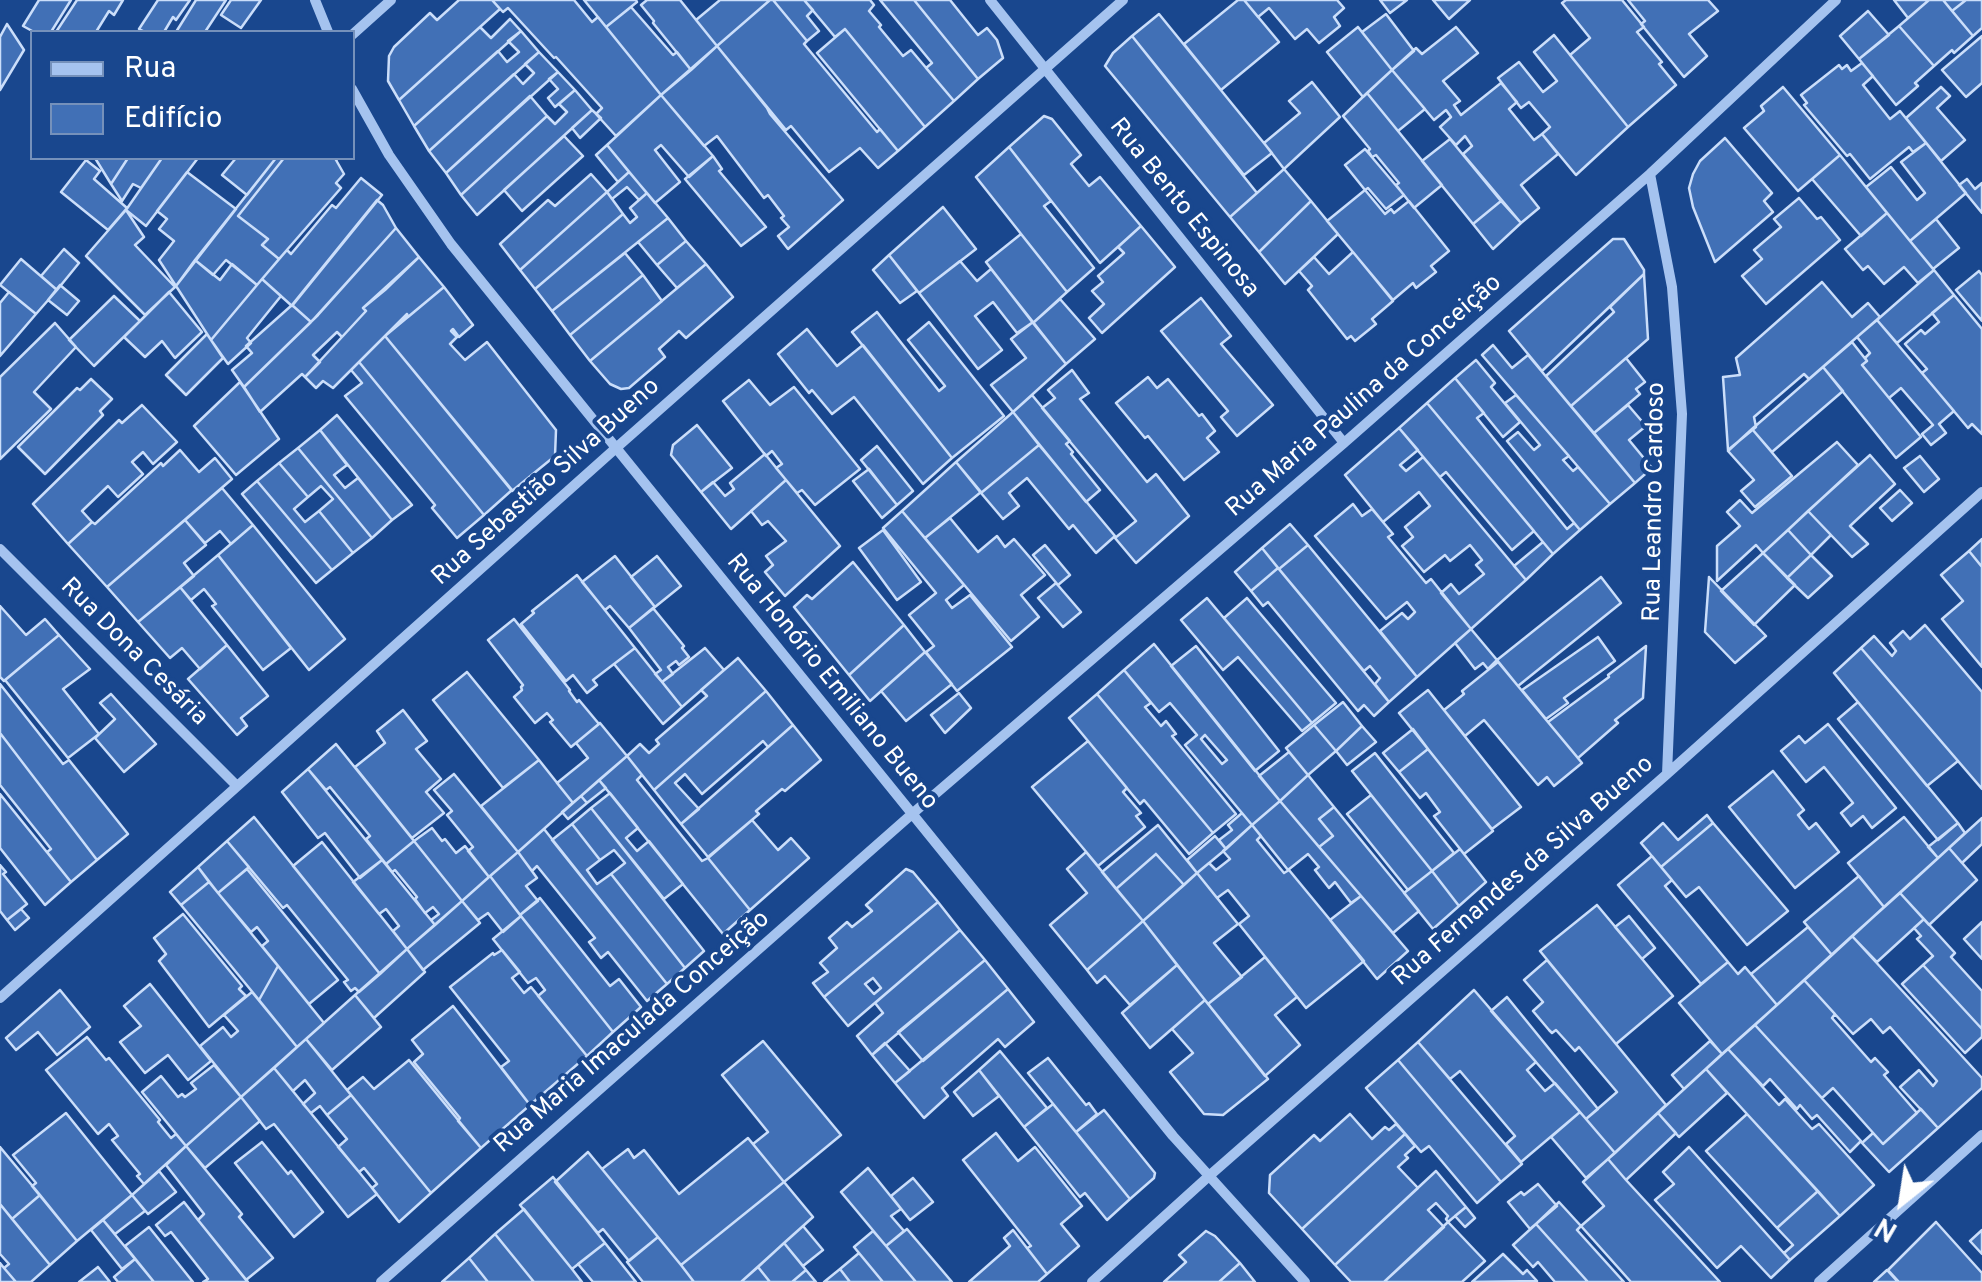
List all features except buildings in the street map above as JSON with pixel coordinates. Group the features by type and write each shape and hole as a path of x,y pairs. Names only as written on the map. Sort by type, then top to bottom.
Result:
{"street":[{"path":"314,0 327,30"},
{"path":"355,33 391,0"},
{"name":"Rua Bento Espinosa","path":"990,0 1344,443"},
{"name":"Rua Sebastião Silva Bueno","path":"0,998 1123,0"},
{"name":"Rua Maria Paulina da Conceição","path":"912,814 1650,174 1836,0"},
{"name":"Rua Honório Emiliano Bueno","path":"355,93 389,155 451,244 1173,1136 1305,1282"},
{"name":"Rua Leandro Cardoso","path":"1650,174 1672,287 1682,414 1667,774"},
{"name":"Rua Fernandes da Silva Bueno","path":"1092,1282 1982,492"},
{"name":"Rua Dona Cesária","path":"0,549 237,786"},
{"name":"Rua Maria Imaculada Conceição","path":"381,1282 912,814"},
{"path":"1819,1282 1982,1135"}]}
